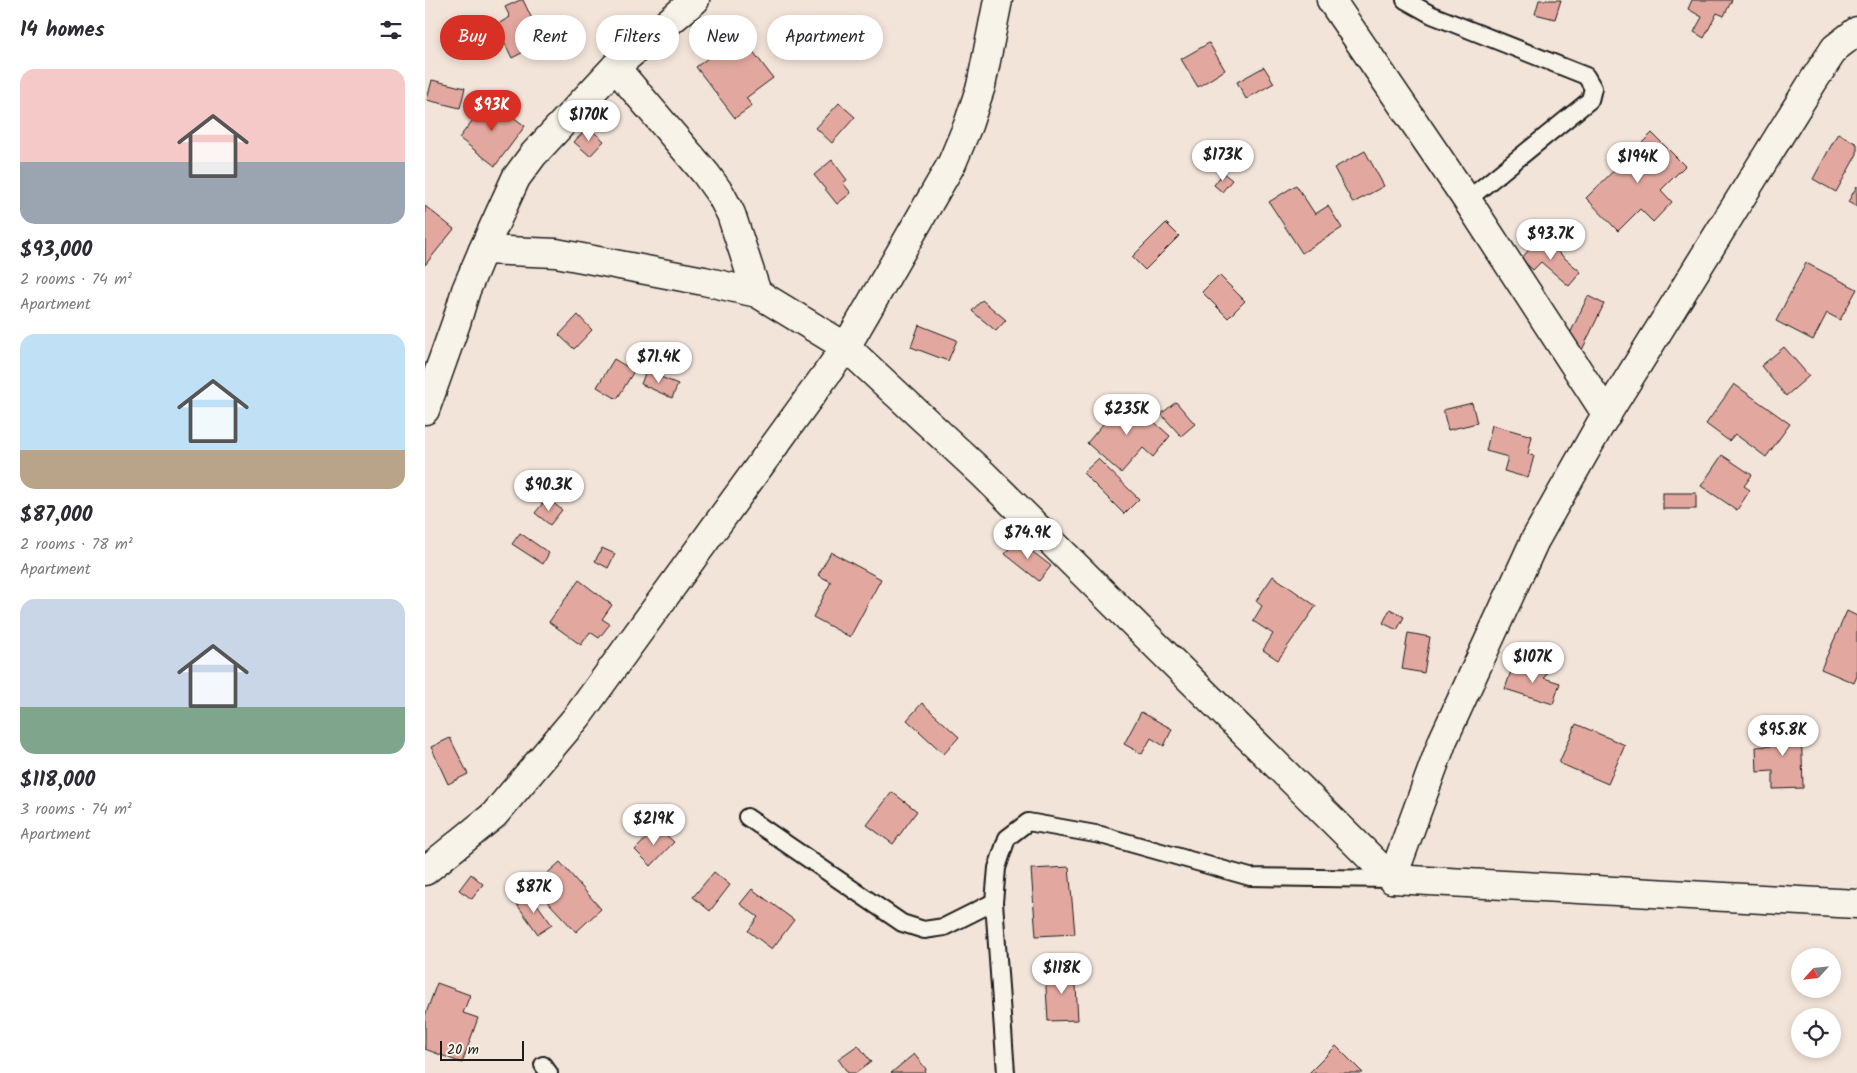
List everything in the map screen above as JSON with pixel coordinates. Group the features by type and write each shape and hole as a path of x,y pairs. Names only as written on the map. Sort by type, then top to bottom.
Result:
{"street":[{"path":"425,410 457,323 466,290 516,178 533,155 615,67 695,0"},
{"path":"425,871 494,815 577,717 846,348 952,163 968,125 981,86 998,0"},
{"path":"1331,0 1467,200 1607,415"},
{"path":"1392,879 1443,740 1535,540 1607,415 1835,48 1857,31"},
{"path":"615,67 706,174 721,195 731,214 757,294"},
{"path":"483,250 556,253 704,281 757,294 846,348 983,474 1392,879 1857,904"}],"lane":[{"path":"1405,0 1432,15 1586,76 1593,88 1590,100 1467,200"},
{"path":"747,817 902,923 924,930 944,927 994,902"},
{"path":"1006,1073 994,902 997,868 1007,838 1028,822 1101,835 1250,877 1392,879"}],"building":[{"path":"523,0 530,15 515,15 515,56 512,58 505,44 505,20 510,17 505,7"},
{"path":"1539,0 1561,0 1555,19 1535,14"},
{"path":"1692,0 1732,0 1724,16 1717,13 1704,38 1694,32 1702,17 1688,9"},
{"path":"1209,43 1225,70 1198,87 1181,59"},
{"path":"757,57 773,78 746,98 752,106 735,118 696,67 705,60 757,60"},
{"path":"1264,67 1274,83 1246,99 1237,82"},
{"path":"432,80 465,88 460,108 427,100"},
{"path":"489,99 525,126 495,166 459,138"},
{"path":"839,103 855,117 832,143 816,128"},
{"path":"588,127 604,141 590,156 574,142"},
{"path":"1652,133 1685,166 1661,190 1672,202 1653,222 1640,209 1618,231 1586,198"},
{"path":"1838,133 1857,144 1857,154 1836,192 1813,179"},
{"path":"1365,151 1384,186 1353,203 1334,168"},
{"path":"832,160 847,180 843,183 851,193 837,204 814,175"},
{"path":"1223,173 1232,180 1222,192 1214,185"},
{"path":"1296,185 1315,214 1328,206 1342,228 1302,253 1269,202"},
{"path":"1857,186 1857,207 1848,202"},
{"path":"425,206 454,229 425,265"},
{"path":"1166,223 1179,236 1145,270 1132,257"},
{"path":"1540,237 1581,272 1569,286 1541,262 1533,270 1521,259"},
{"path":"1806,263 1857,289 1840,320 1827,313 1813,340 1776,321"},
{"path":"1219,275 1245,301 1228,318 1202,292"},
{"path":"1588,296 1604,304 1582,350 1566,342"},
{"path":"982,300 1006,320 996,331 972,311"},
{"path":"578,315 592,330 574,349 559,335"},
{"path":"919,325 957,340 948,361 911,347"},
{"path":"1784,347 1809,376 1786,396 1761,366"},
{"path":"614,359 634,371 617,399 597,387"},
{"path":"646,371 678,384 672,398 641,384"},
{"path":"1734,384 1790,424 1766,457 1735,434 1729,441 1706,424"},
{"path":"1126,397 1170,436 1153,457 1143,448 1121,473 1087,443"},
{"path":"1176,402 1195,424 1181,436 1161,414"},
{"path":"1472,403 1477,423 1448,430 1443,410"},
{"path":"1492,425 1532,436 1528,454 1534,456 1528,478 1504,471 1508,457 1486,451"},
{"path":"1722,455 1752,475 1744,486 1750,490 1737,510 1701,486"},
{"path":"1098,459 1139,499 1124,514 1083,473"},
{"path":"1663,493 1696,493 1696,509 1663,509"},
{"path":"547,498 562,510 550,525 535,513"},
{"path":"520,533 549,553 543,564 512,544"},
{"path":"1016,539 1051,566 1039,581 1005,554"},
{"path":"602,548 615,554 608,568 595,561"},
{"path":"831,552 881,579 850,637 813,617 831,582 818,575"},
{"path":"1273,576 1316,606 1278,660 1263,650 1273,634 1253,621 1262,606 1256,601"},
{"path":"579,580 612,605 602,619 610,624 599,638 590,632 581,645 549,622"},
{"path":"1390,609 1404,617 1397,630 1383,623"},
{"path":"1847,611 1857,616 1857,676 1854,683 1821,669"},
{"path":"1408,633 1430,637 1424,673 1402,669"},
{"path":"1528,665 1547,672 1544,678 1560,683 1553,704 1505,689 1512,668 1526,673"},
{"path":"922,703 959,737 944,754 907,720"},
{"path":"1141,712 1172,729 1164,746 1151,738 1142,754 1124,744"},
{"path":"1576,724 1625,745 1608,784 1559,763"},
{"path":"1801,724 1803,788 1773,789 1773,771 1757,772 1756,747 1770,746 1769,725"},
{"path":"450,738 468,774 448,784 431,747"},
{"path":"892,792 917,811 893,844 867,825"},
{"path":"657,827 674,842 651,866 635,850"},
{"path":"560,862 601,909 576,932 533,886"},
{"path":"1069,867 1075,934 1036,936 1031,869"},
{"path":"714,872 730,885 710,911 693,897"},
{"path":"471,874 483,884 472,899 459,890"},
{"path":"752,889 794,920 772,949 748,931 758,917 740,904"},
{"path":"529,893 552,925 538,934 516,903"},
{"path":"1075,969 1078,1020 1048,1021 1045,971"},
{"path":"437,983 470,995 463,1013 478,1018 462,1063 425,1049 425,1016"},
{"path":"858,1045 871,1062 856,1073 848,1073 838,1059"},
{"path":"1336,1046 1363,1073 1309,1073"},
{"path":"914,1054 926,1069 924,1073 891,1073"}]}
